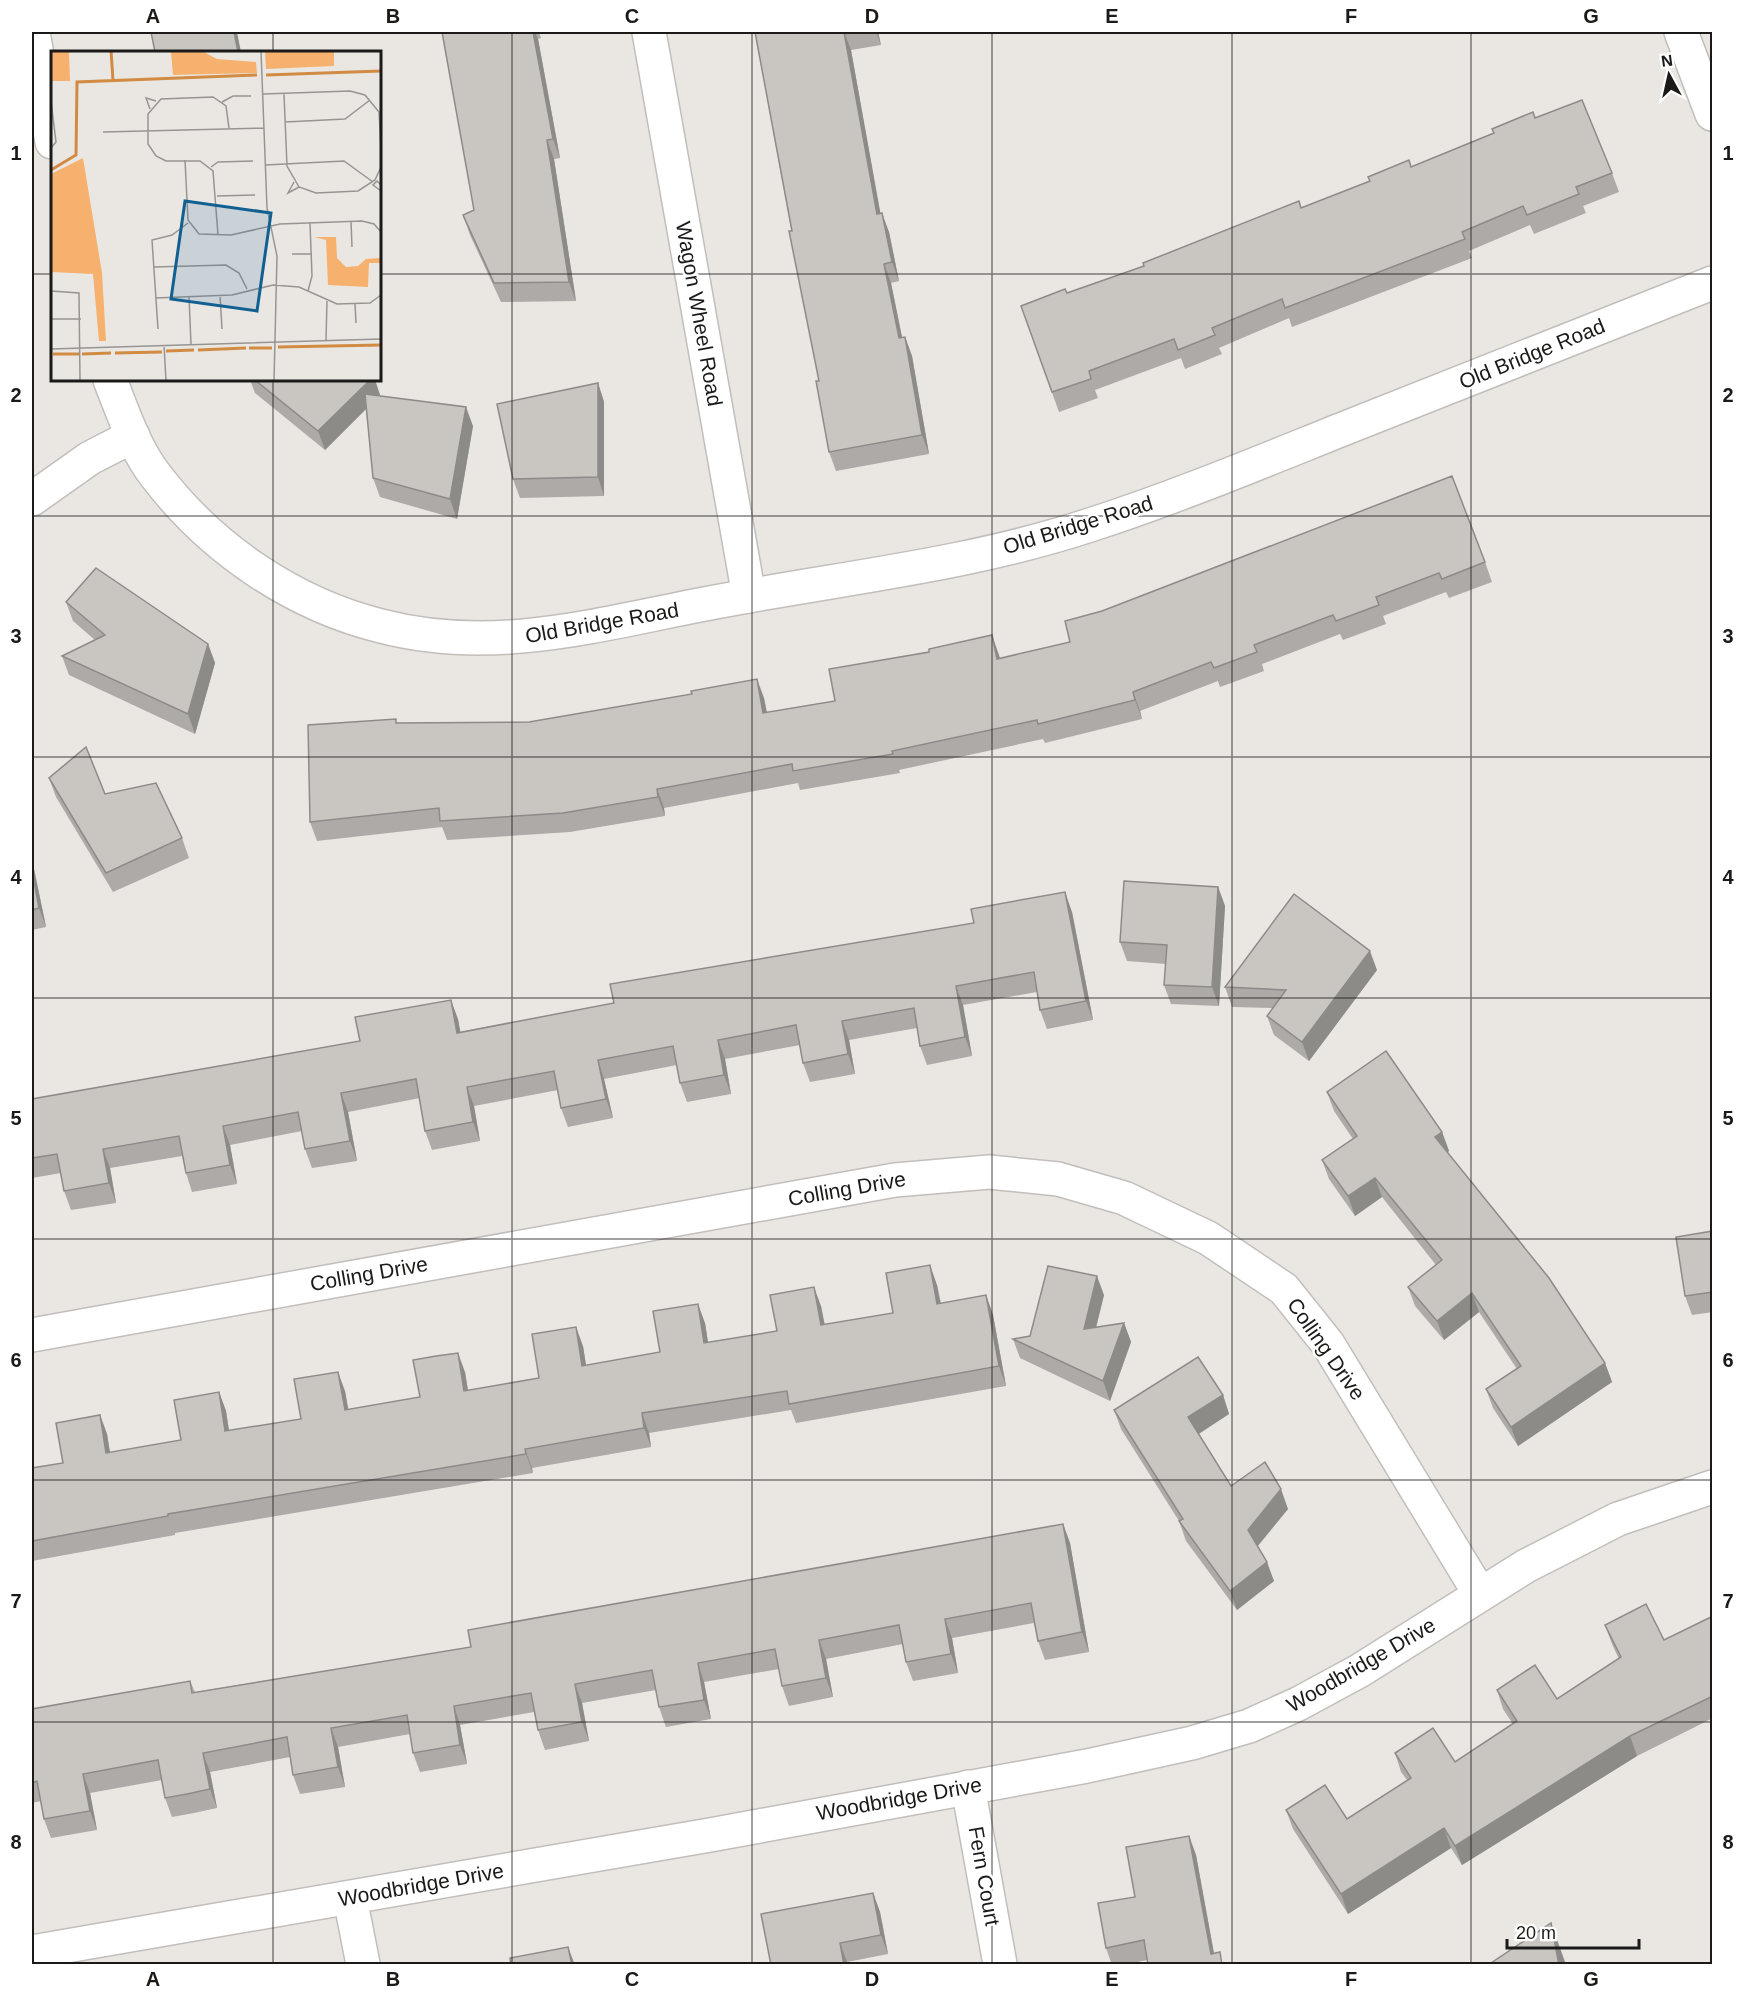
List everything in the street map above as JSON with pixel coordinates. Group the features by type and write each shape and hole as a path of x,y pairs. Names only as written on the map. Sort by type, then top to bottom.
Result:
{"street":[{"path":"33,32 51,136"},
{"name":"Wagon Wheel Road","path":"649,32 749,596"},
{"path":"1681,32 1713,114"},
{"name":"Old Bridge Road","path":"110,381 133,436 154,474 203,529 237,558 300,596 383,627 441,637 514,639 944,562 1019,546 1091,525 1294,448 1713,283"},
{"path":"32,499 90,458 133,436"},
{"name":"Colling Drive","path":"32,1335 895,1180 968,1172 1058,1179 1124,1198 1168,1216 1208,1238 1284,1289 1328,1344 1480,1594"},
{"name":"Woodbridge Drive","path":"32,1952 350,1898 1132,1758 1249,1726 1359,1671 1542,1557 1618,1519 1713,1487"},
{"name":"Fern Court","path":"968,1786 1000,1965"},
{"path":"350,1898 363,1965"}],"building":[{"path":"151,32 234,32 238,51 155,51"},
{"path":"442,32 533,32 553,139 547,140 569,282 494,283 463,215 474,210"},
{"path":"755,32 844,32 877,214 882,213 892,262 884,264 899,338 905,337 922,435 829,452 816,381 819,381 789,231 792,231"},
{"path":"1582,100 1612,173 1576,187 1579,194 1527,215 1523,206 1462,232 1465,239 1285,308 1282,299 1212,328 1215,335 1178,350 1174,339 1089,371 1091,379 1052,392 1021,306 1065,289 1067,293 1144,266 1143,263 1299,201 1301,208 1370,181 1368,177 1409,160 1411,167 1494,133 1492,129 1533,112 1535,118"},
{"path":"256,381 369,381 318,431"},
{"path":"598,383 598,477 513,479 497,404"},
{"path":"365,394 466,407 450,499 373,478"},
{"path":"1452,476 1485,562 1442,579 1439,573 1376,597 1379,605 1336,621 1333,615 1254,645 1257,652 1214,668 1211,662 1133,692 1135,700 1038,724 1037,720 892,751 893,754 793,771 792,764 657,789 658,797 563,813 440,821 439,808 310,822 308,725 396,719 396,723 529,722 692,694 691,691 757,679 763,713 835,701 829,669 929,652 929,649 992,635 997,659 1070,642 1065,621 1102,611"},
{"path":"96,568 208,644 188,714 62,656 105,635 66,602"},
{"path":"86,747 105,794 156,783 182,838 106,873 49,778"},
{"path":"32,871 39,908 32,910"},
{"path":"1124,881 1218,887 1212,987 1164,985 1167,945 1120,942"},
{"path":"1065,892 1086,1001 1040,1010 1034,972 956,986 965,1037 920,1046 914,1008 842,1021 848,1054 803,1063 796,1025 718,1040 724,1075 680,1083 673,1046 598,1060 606,1099 561,1108 554,1071 467,1087 473,1122 425,1131 416,1079 341,1093 350,1141 305,1149 298,1112 223,1126 230,1165 186,1173 179,1136 103,1149 109,1183 64,1191 57,1154 32,1158 32,1099 360,1041 355,1017 451,1000 457,1033 614,1003 610,984 974,923 971,909"},
{"path":"1294,894 1370,951 1302,1042 1267,1016 1286,990 1225,987"},
{"path":"1386,1051 1442,1132 1435,1137 1549,1278 1605,1363 1511,1427 1486,1389 1521,1366 1472,1293 1437,1321 1408,1287 1442,1260 1375,1178 1348,1196 1322,1160 1357,1136 1327,1092"},
{"path":"1713,1231 1713,1292 1685,1296 1676,1237"},
{"path":"930,1265 937,1304 986,1295 999,1366 789,1404 787,1391 642,1413 644,1428 525,1449 526,1454 168,1514 168,1516 32,1541 32,1468 63,1463 56,1423 100,1415 106,1453 181,1440 174,1400 219,1392 225,1431 301,1419 294,1379 338,1372 345,1410 420,1397 413,1360 436,1356 458,1353 464,1391 539,1378 532,1334 576,1327 582,1366 660,1352 653,1311 698,1304 704,1343 777,1331 770,1295 814,1287 821,1325 893,1313 886,1273"},
{"path":"1048,1266 1097,1276 1084,1329 1124,1323 1103,1381 1013,1339 1030,1336"},
{"path":"1198,1357 1223,1395 1188,1417 1231,1486 1265,1462 1281,1489 1248,1530 1267,1562 1230,1591 1179,1521 1183,1519 1114,1410"},
{"path":"1063,1524 1082,1632 1038,1641 1031,1603 945,1619 951,1654 906,1662 899,1625 819,1640 826,1678 782,1686 775,1649 698,1663 704,1700 659,1707 652,1670 575,1684 582,1722 538,1730 531,1693 454,1706 460,1745 413,1753 407,1715 331,1728 338,1767 293,1775 287,1737 203,1753 210,1789 165,1798 158,1760 83,1774 90,1811 44,1819 37,1781 32,1783 32,1709 190,1681 192,1693 471,1647 468,1630"},
{"path":"1646,1604 1664,1640 1713,1616 1713,1696 1630,1736 1455,1846 1444,1828 1341,1894 1286,1810 1325,1785 1347,1819 1411,1778 1395,1753 1433,1728 1455,1762 1517,1721 1497,1690 1535,1665 1557,1699 1621,1657 1605,1625"},
{"path":"1189,1836 1211,1954 1220,1952 1222,1965 1148,1965 1144,1940 1106,1948 1098,1903 1135,1897 1126,1847"},
{"path":"873,1893 881,1935 840,1943 844,1965 771,1965 761,1914"},
{"path":"1551,1923 1559,1965 1488,1965"},
{"path":"568,1947 572,1965 511,1965 510,1958"}]}
